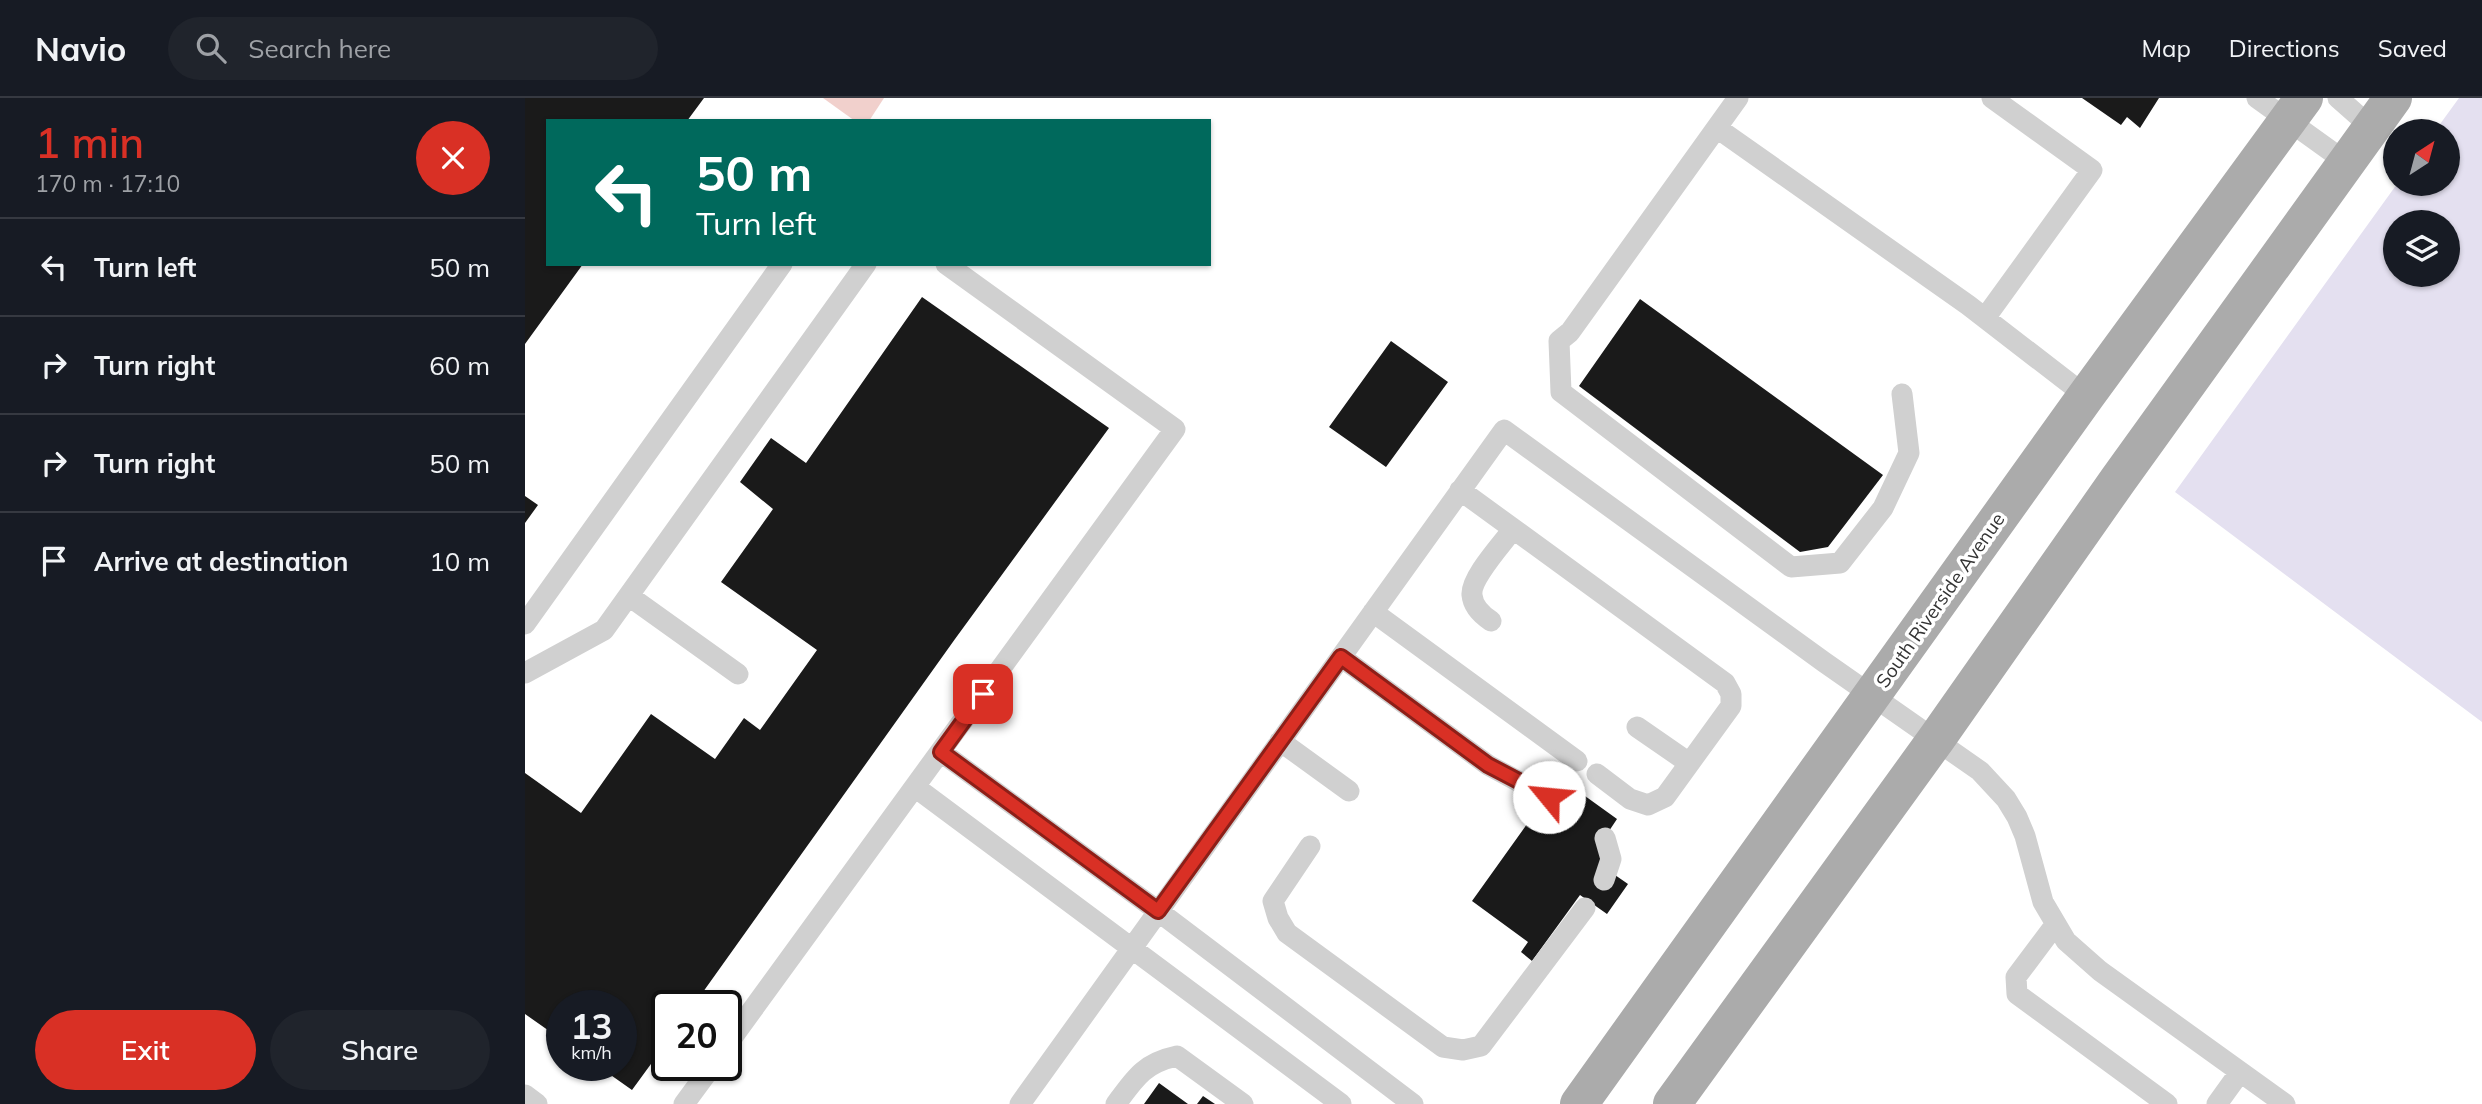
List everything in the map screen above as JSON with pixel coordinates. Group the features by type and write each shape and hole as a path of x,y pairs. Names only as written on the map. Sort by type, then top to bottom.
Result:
{"main road":[{"name":"South Riverside Avenue","path":"1579,1104 2086,396 2296,109"},
{"path":"1672,1104 1937,738 2118,480 2382,113"}],"lane":[{"path":"1738,98 1570,332 1559,341 1561,392 1791,566 1840,563 1883,508 1909,453 1902,394"},
{"path":"1985,318 2092,170 1992,98"},
{"path":"2257,98 2296,109 2347,162"},
{"path":"2338,98 2382,113"},
{"path":"1717,128 1985,318 2086,396"},
{"path":"525,624 781,266"},
{"path":"525,673 604,630 865,266"},
{"path":"742,1024 1175,429 949,266"},
{"path":"1020,1104 1504,430 1980,771 2006,799 2025,836 2043,902 2066,941 2083,958 2285,1104"},
{"path":"1460,491 1725,682 1731,694 1731,706 1665,797 1648,804 1630,799 1598,774"},
{"path":"1491,621 1479,613 1471,596 1474,582 1513,528"},
{"path":"629,596 738,674"},
{"path":"1373,612 1577,761"},
{"path":"1341,657 1488,765 1549,797"},
{"path":"1637,727 1689,763"},
{"path":"1280,741 1349,792"},
{"path":"941,752 1158,911 1413,1104"},
{"path":"915,787 1341,1104"},
{"path":"1604,880 1611,859 1605,838"},
{"path":"1310,846 1273,901 1278,918 1287,933 1443,1048 1463,1051 1481,1046 1585,908"},
{"path":"2055,925 2016,977 2017,994 2167,1104"},
{"path":"1116,1104 1137,1075 1157,1060 1177,1056 1243,1104"},
{"path":"2217,1104 2240,1072"},
{"path":"684,1104 701,1081"},
{"path":"525,1095 537,1104"}],"shaded area":[{"path":"823,98 884,98 870,119 852,119"},
{"path":"2459,98 2482,98 2482,722 2175,492 2388,196 2461,196 2461,119 2444,119"}],"building":[{"path":"525,98 704,98 688,119 546,119 546,266 582,266 525,344"},
{"path":"2082,98 2159,98 2140,128 2127,117 2121,125"},
{"path":"922,297 1109,428 704,990 651,990 651,1064 632,1090 619,1081 637,1081 637,990 546,990 546,1029 525,1014 525,773 581,813 651,714 715,759 744,718 760,730 817,650 721,582 773,509 740,482 771,438 806,463"},
{"path":"1640,299 1883,475 1828,547 1800,552 1579,386"},
{"path":"1391,341 1448,382 1386,467 1329,427"},
{"path":"525,496 538,505 525,523"},
{"path":"1560,778 1617,819 1601,843 1602,866 1628,884 1607,914 1580,895 1532,961 1521,952 1528,942 1472,901"},
{"path":"1159,1083 1188,1104 1144,1104"},
{"path":"1203,1096 1215,1104 1197,1104"}],"route":[{"path":"983,694 941,752 1158,911 1341,657 1488,765 1549,797"}]}
